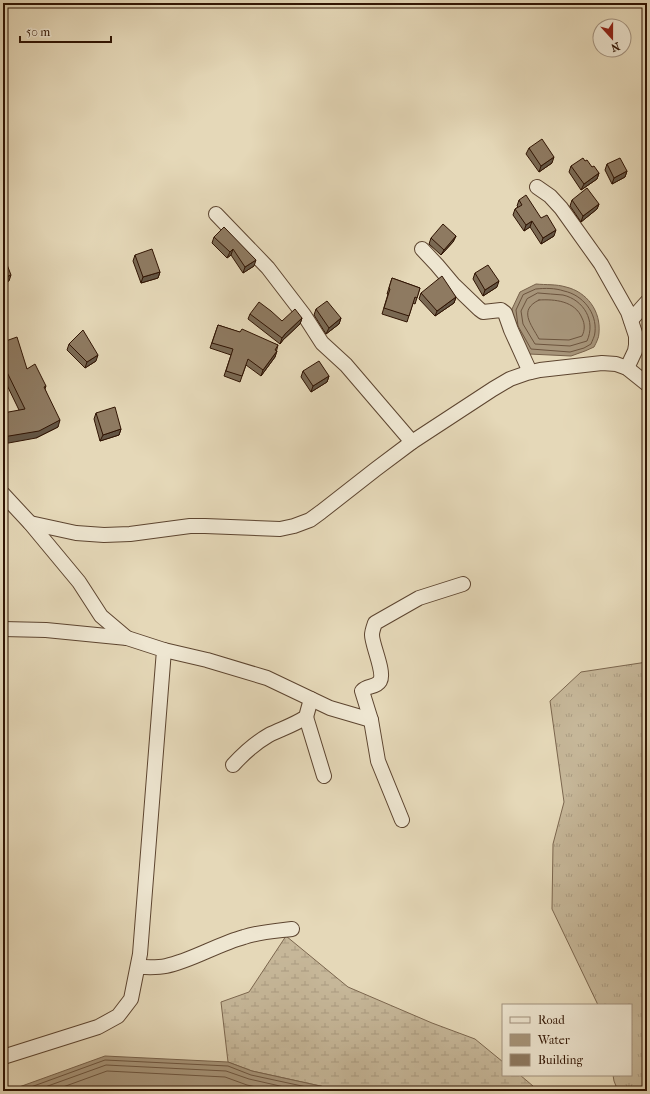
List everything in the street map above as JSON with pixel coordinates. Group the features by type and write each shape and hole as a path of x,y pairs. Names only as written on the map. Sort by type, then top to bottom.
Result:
{"street":[{"path":"537,187 550,196 560,208 601,264 628,312 636,336 636,345 635,351 627,368"},
{"path":"216,214 268,268 304,315 322,343 346,365 412,442"},
{"path":"422,249 452,284 479,309 483,312 502,310 505,313 530,372"},
{"path":"631,320 647,302"},
{"path":"30,523 76,532 104,535 130,534 190,526 267,529 280,529 294,526 310,520 412,442 510,378 540,370 602,363 616,364 627,368 647,384"},
{"path":"3,494 30,523 79,582 101,616 127,638"},
{"path":"402,820 378,761 371,720 362,691 364,688 376,685 381,680 372,635 375,623 419,598 464,584"},
{"path":"3,629 46,630 127,638 164,650 208,660 267,678 330,708 371,720"},
{"path":"3,1057 98,1027 118,1016 131,999 140,954 164,650"},
{"path":"311,699 306,717 324,776"},
{"path":"233,765 248,749 269,736 306,717"},
{"path":"138,967 166,966 186,960 222,944 251,935 292,929"}],"green space":[{"path":"647,662 647,1091 618,1091 614,1081 613,1076 632,1076 632,1004 598,1004 552,909 553,844 564,802 550,701 581,672"},
{"path":"286,936 348,987 432,1023 475,1039 502,1061 502,1076 521,1076 537,1091 343,1091 252,1071 228,1062 221,1002 249,992"}],"water":[{"path":"536,284 566,287 580,293 586,298 595,310 598,317 599,333 594,347 571,356 529,354 514,328 512,309 520,292"},
{"path":"105,1056 228,1062 252,1071 343,1091 8,1091"}],"building":[{"path":"542,139 554,157 541,166 529,148"},
{"path":"583,158 585,161 587,160 592,167 594,166 599,173 584,184 571,166"},
{"path":"620,158 627,171 614,178 607,164"},
{"path":"587,188 599,204 583,216 572,200"},
{"path":"526,195 541,218 547,215 556,230 543,238 532,221 526,225 515,209 522,205 519,200"},
{"path":"443,224 456,236 444,250 431,238"},
{"path":"224,227 256,260 245,267 233,249 230,252 214,237"},
{"path":"152,249 160,272 143,277 135,255"},
{"path":"6,262 11,275 3,278 3,263"},
{"path":"488,265 499,281 485,290 475,273"},
{"path":"442,276 456,297 437,311 421,293"},
{"path":"392,278 420,288 417,298 415,297 409,316 384,308"},
{"path":"327,301 341,318 329,328 316,309"},
{"path":"259,302 282,321 295,309 302,318 282,338 250,314"},
{"path":"218,325 240,332 242,329 278,345 275,350 277,351 263,370 248,359 242,376 226,371 233,349 212,343"},
{"path":"83,330 98,355 87,362 69,344"},
{"path":"17,337 27,369 35,364 60,420 39,431 3,437 3,413 25,409 3,364 3,342"},
{"path":"319,361 329,376 313,386 303,371"},
{"path":"115,407 121,429 103,435 96,413"}]}
